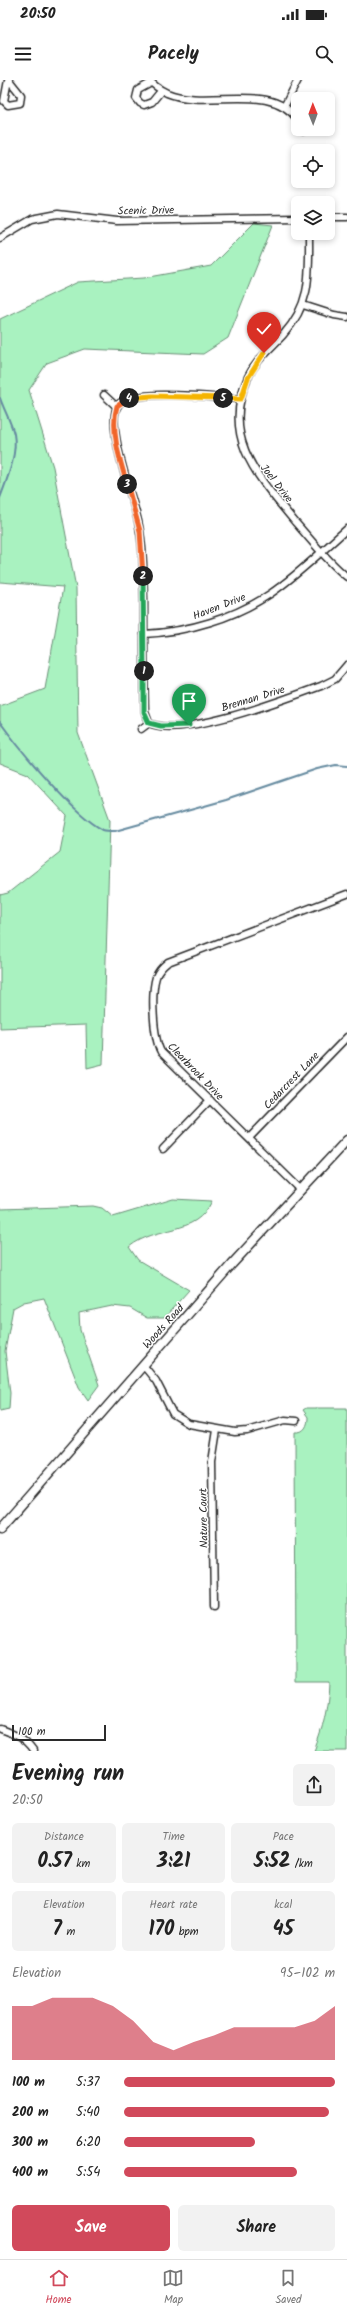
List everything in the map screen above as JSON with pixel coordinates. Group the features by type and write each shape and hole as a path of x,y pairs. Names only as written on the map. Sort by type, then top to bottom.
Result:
{"street":[{"path":"285,105 298,80"},
{"path":"161,90 152,102 144,105 136,98 138,90 151,81 161,90 185,99 256,94 272,98 285,105 291,112"},
{"name":"Scenic Drive","path":"0,238 32,220 58,214 117,221 291,218"},
{"path":"335,217 347,217"},
{"name":"Joel Drive","path":"309,240 310,272 303,305 290,326 258,361 248,378 241,399 240,434 251,466 266,487 321,552 347,577"},
{"path":"303,305 334,315 347,317"},
{"path":"104,395 117,406"},
{"path":"141,729 149,723 144,712 142,542 136,512 124,473 117,442 114,420 117,406 126,398 152,396 241,399"},
{"name":"Haven Drive","path":"144,634 181,630 244,609 271,593 347,529"},
{"name":"Brennan Drive","path":"149,723 161,726 180,726 225,717 321,686 335,678 347,665"},
{"name":"Clearbrook Drive","path":"300,1189 250,1137 167,1058 158,1046 155,1027 155,990 158,972 168,962 347,894"},
{"name":"Cedarcrest Lane","path":"250,1137 347,1037"},
{"path":"163,1149 210,1100"},
{"name":"Woods Road","path":"0,1529 143,1365 300,1189 347,1140"},
{"path":"143,1365 156,1381 173,1414 189,1424 217,1430 247,1431 285,1420 296,1421"},
{"name":"Nature Court","path":"214,1607 212,1462 217,1430"},
{"path":"0,1729 16,1734 33,1751"}],"green space":[{"path":"254,223 273,225 228,338 203,354 85,349 47,363 29,390 53,467 76,588 78,733 110,820 103,1064 87,1068 86,1025 0,1028 0,895 8,893 60,852 67,816 28,774 0,763 0,706 45,689 63,587 0,582 0,319 78,282 144,278 211,266"},
{"path":"173,1199 212,1201 205,1212 196,1220 175,1229 152,1235 129,1247 138,1260 189,1290 164,1318 147,1318 130,1308 112,1306 79,1313 80,1330 99,1385 88,1400 79,1387 44,1298 24,1302 13,1308 5,1351 10,1393 9,1409 0,1411 0,1209 93,1206 102,1208 113,1217"},
{"path":"306,1408 347,1408 347,1751 314,1751 320,1734 328,1700 329,1682 296,1682 295,1432 304,1430 307,1426 308,1417 303,1410"}],"waterway":[{"path":"0,398 13,430 15,442 11,466 0,498"},
{"path":"0,722 48,781 77,810 91,822 106,831 115,831 226,800 317,769 336,765 347,766"}],"route":[{"path":"189,725 154,726 149,723 144,712 142,542 136,512 124,473 117,442 114,420 115,412 118,404 126,398 132,397 175,396 241,399 248,378 264,353"}]}
